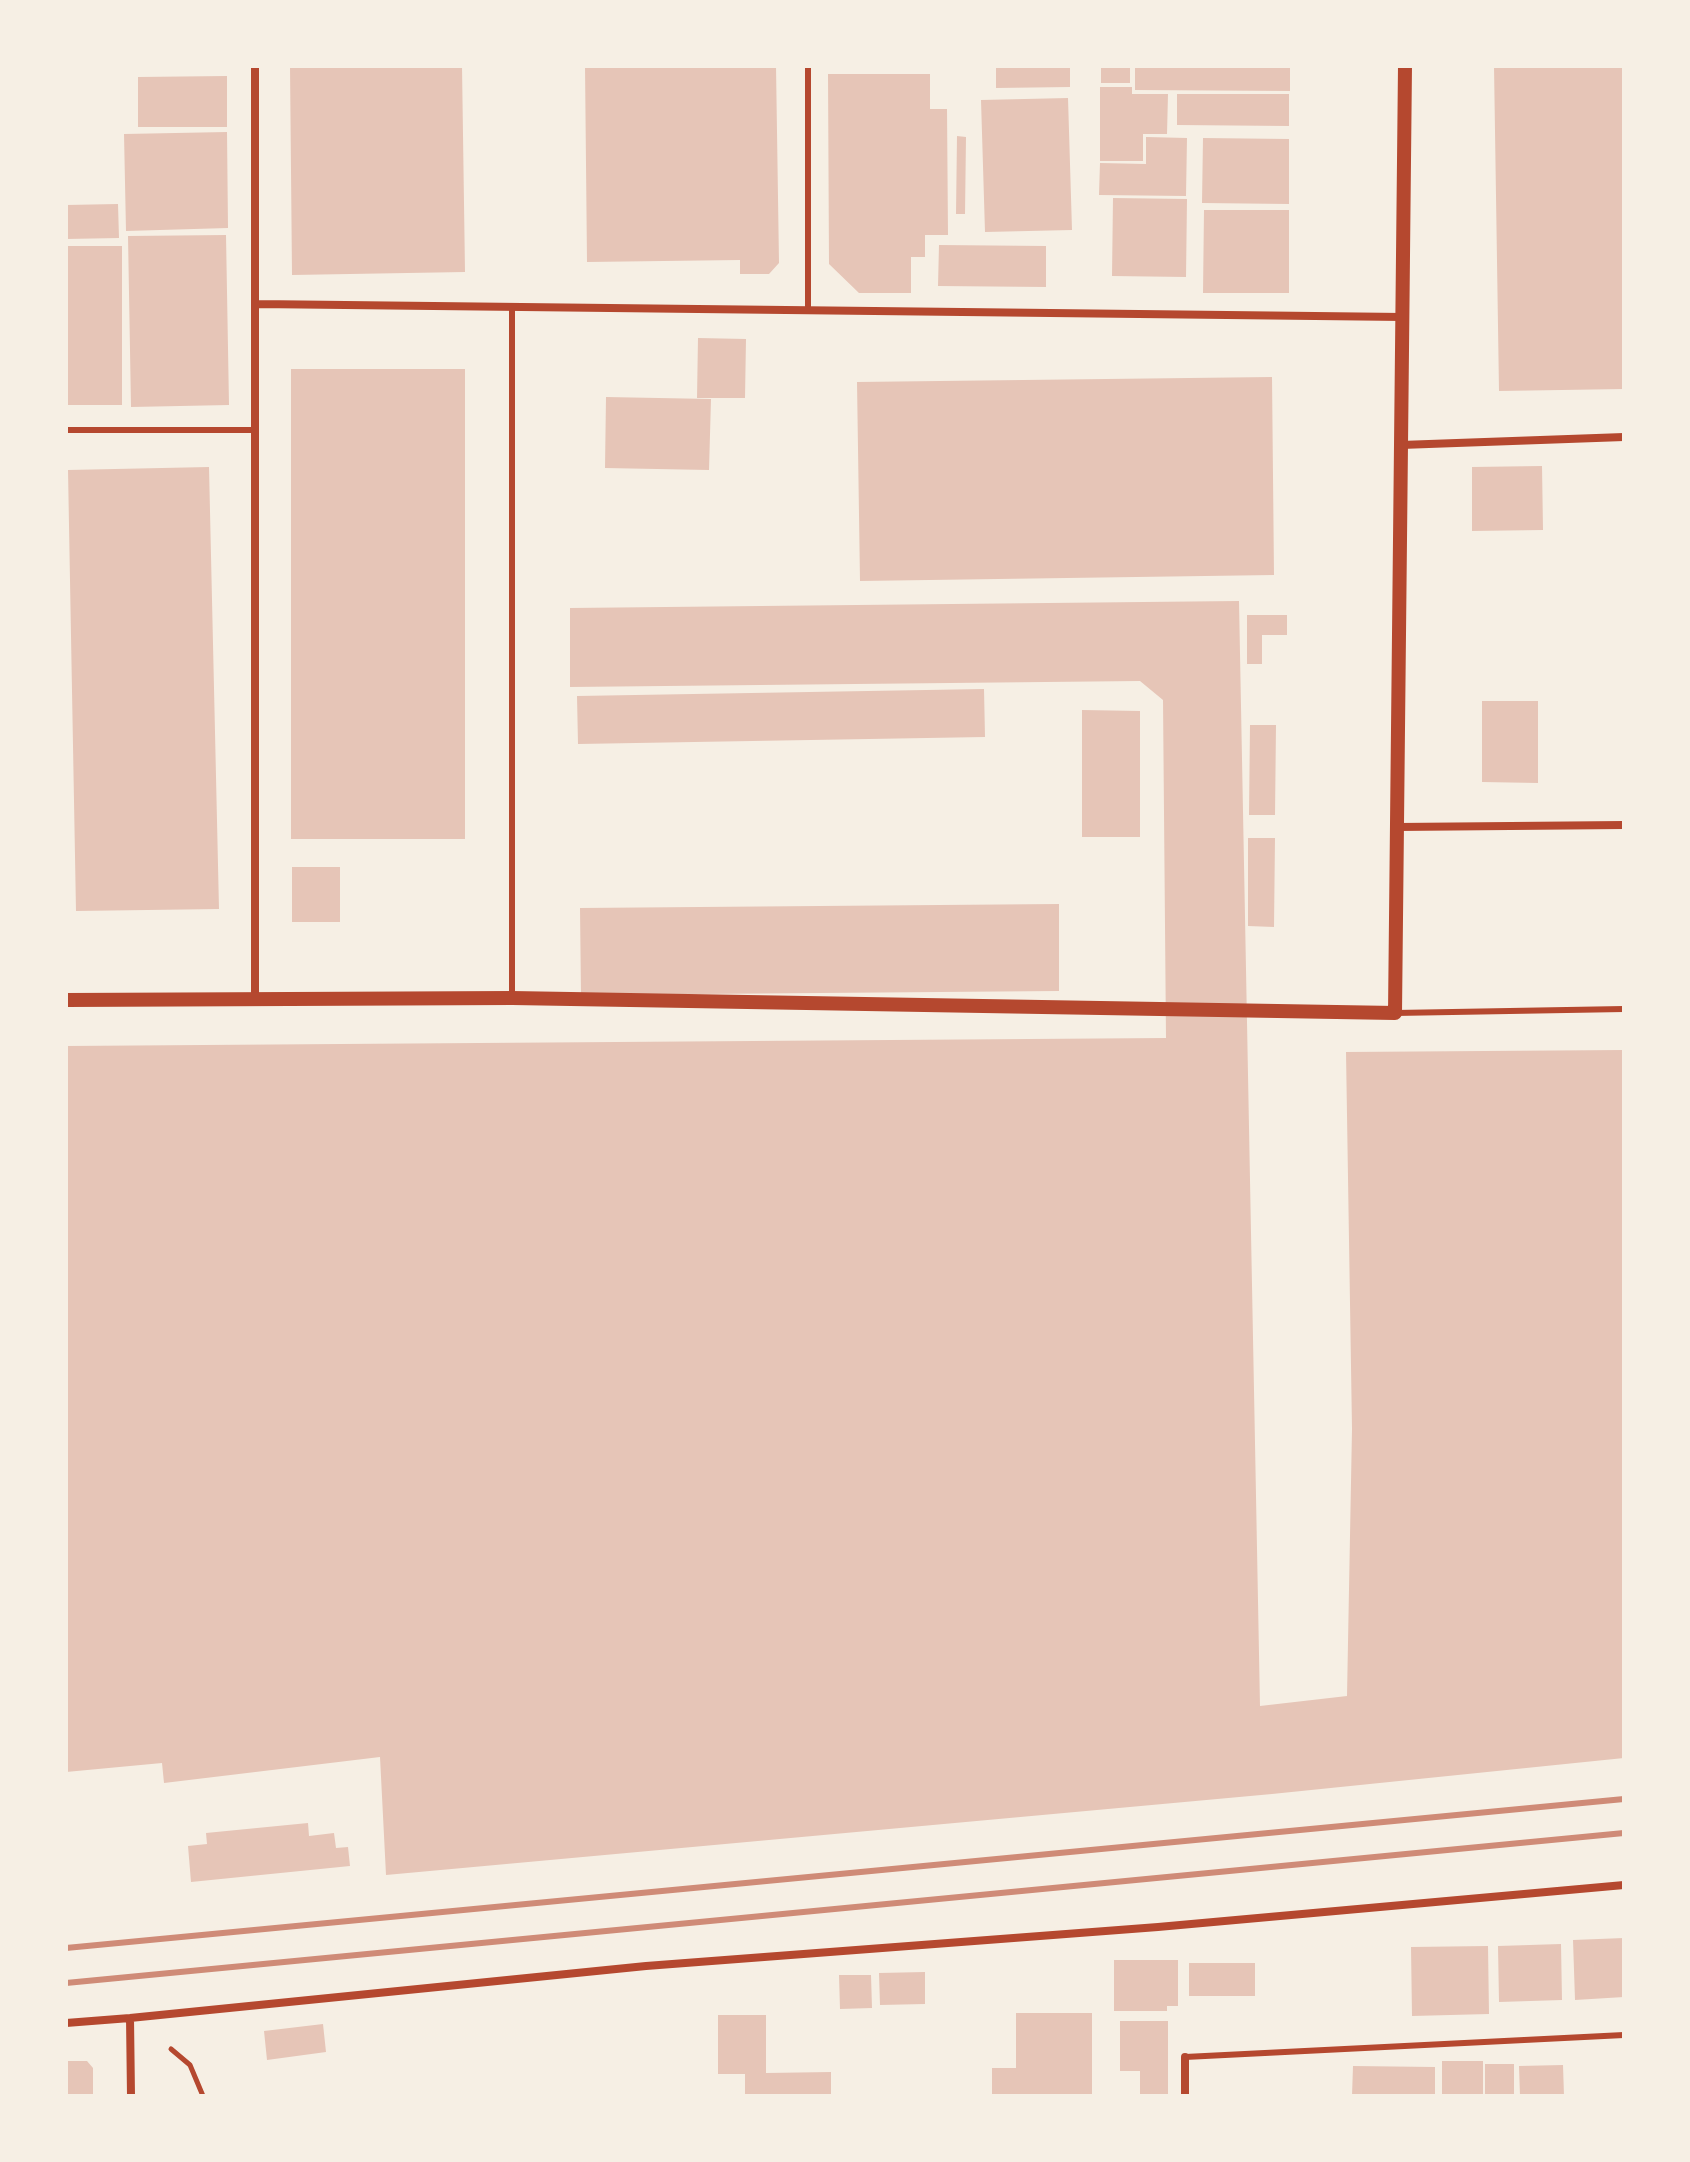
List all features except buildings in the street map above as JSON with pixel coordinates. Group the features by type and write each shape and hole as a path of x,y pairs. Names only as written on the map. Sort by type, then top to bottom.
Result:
{"street":[{"path":"255,66 255,998"},
{"path":"66,1000 512,998 1395,1013 1405,66"},
{"path":"257,304 1403,317"},
{"path":"1401,445 1624,437"},
{"path":"1397,827 1624,825"},
{"path":"66,2023 646,1966 1158,1927 1624,1885"},
{"path":"130,2018 131,2096"},
{"path":"1185,2057 1185,2096"}],"lane":[{"path":"808,66 808,310"},
{"path":"512,307 512,998"},
{"path":"66,430 254,430"},
{"path":"1395,1013 1624,1009"},
{"path":"1185,2057 1624,2035"}],"path":[{"path":"190,2065 203,2096"}],"railway":[{"path":"66,1948 1624,1799"},
{"path":"66,1983 1624,1833"}]}
